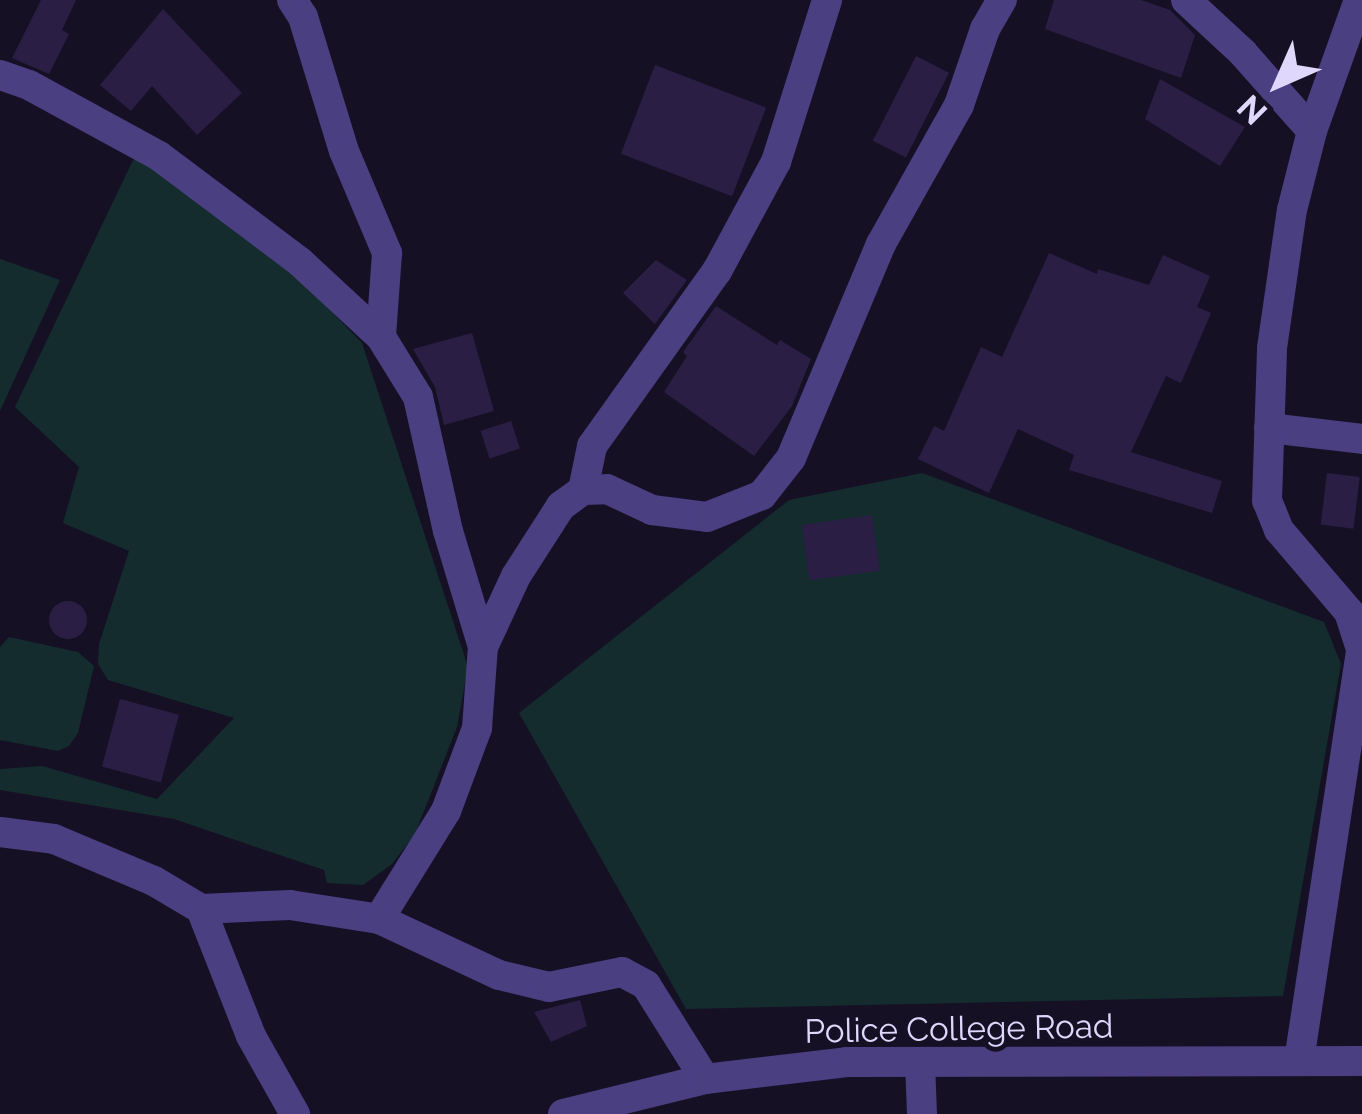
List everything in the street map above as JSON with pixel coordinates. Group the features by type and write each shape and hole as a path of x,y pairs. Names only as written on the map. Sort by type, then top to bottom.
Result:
{"street":[{"path":"292,0 303,17 344,151 387,254 381,338"},
{"path":"583,490 592,446 717,271 776,162 827,0"},
{"path":"379,919 446,811 477,728 483,647 516,575 561,506 583,490 607,489 652,511 707,517 762,495 791,458 881,244 958,105 985,29 1002,0"},
{"path":"1186,0 1243,53 1312,131"},
{"path":"1299,1061 1360,649 1349,612 1279,530 1267,501 1269,428 1275,325 1292,210 1312,131 1359,0"},
{"path":"0,75 29,85 159,156 300,262 381,338 418,397 448,531 483,647"},
{"path":"1269,428 1362,439"},
{"path":"0,832 54,839 154,881 201,909 290,905 379,919 499,975 549,987 622,972 646,985 705,1079"},
{"path":"201,909 251,1036 295,1114"},
{"name":"Police College Road","path":"563,1114 705,1079 847,1063 1362,1061"},
{"path":"920,1062 922,1114"}],"green space":[{"path":"134,158 169,175 296,275 362,343 468,667 457,727 415,834 392,864 363,885 327,883 324,870 174,819 0,790 0,769 42,766 157,799 234,718 108,680 98,664 99,644 129,551 63,523 79,467 15,407"},
{"path":"0,259 60,280 0,411"},
{"path":"922,473 1324,622 1341,664 1283,996 686,1009 519,713 789,500"},
{"path":"9,637 78,652 94,666 78,733 69,746 58,751 0,740 0,647"}],"building":[{"path":"41,0 76,0 62,30 69,34 49,74 12,58"},
{"path":"1054,0 1141,0 1170,10 1195,35 1181,78 1045,29"},
{"path":"163,9 242,93 197,135 152,86 131,111 100,85"},
{"path":"916,56 949,73 906,157 873,141"},
{"path":"655,65 766,108 732,196 621,154"},
{"path":"1160,79 1245,127 1220,166 1145,119"},
{"path":"1049,253 1097,274 1098,269 1149,285 1163,255 1210,276 1197,307 1211,313 1181,383 1166,376 1131,452 1222,481 1212,513 1069,470 1074,455 1018,429 989,493 918,459 934,426 944,431 981,347 1002,357"},
{"path":"656,260 687,280 655,324 623,293"},
{"path":"716,306 777,345 780,340 811,359 792,406 754,456 664,392 687,356 683,352"},
{"path":"472,333 494,411 444,425 435,387 413,349"},
{"path":"511,421 520,449 490,458 481,431"},
{"path":"1327,473 1360,477 1353,529 1321,525"},
{"path":"872,515 880,570 809,580 802,525"},
{"path":"68,601 82,606 87,620 82,634 68,639 54,634 49,620 54,606"},
{"path":"120,699 179,715 161,782 102,767"},
{"path":"580,1000 587,1026 551,1042 534,1012"}]}
